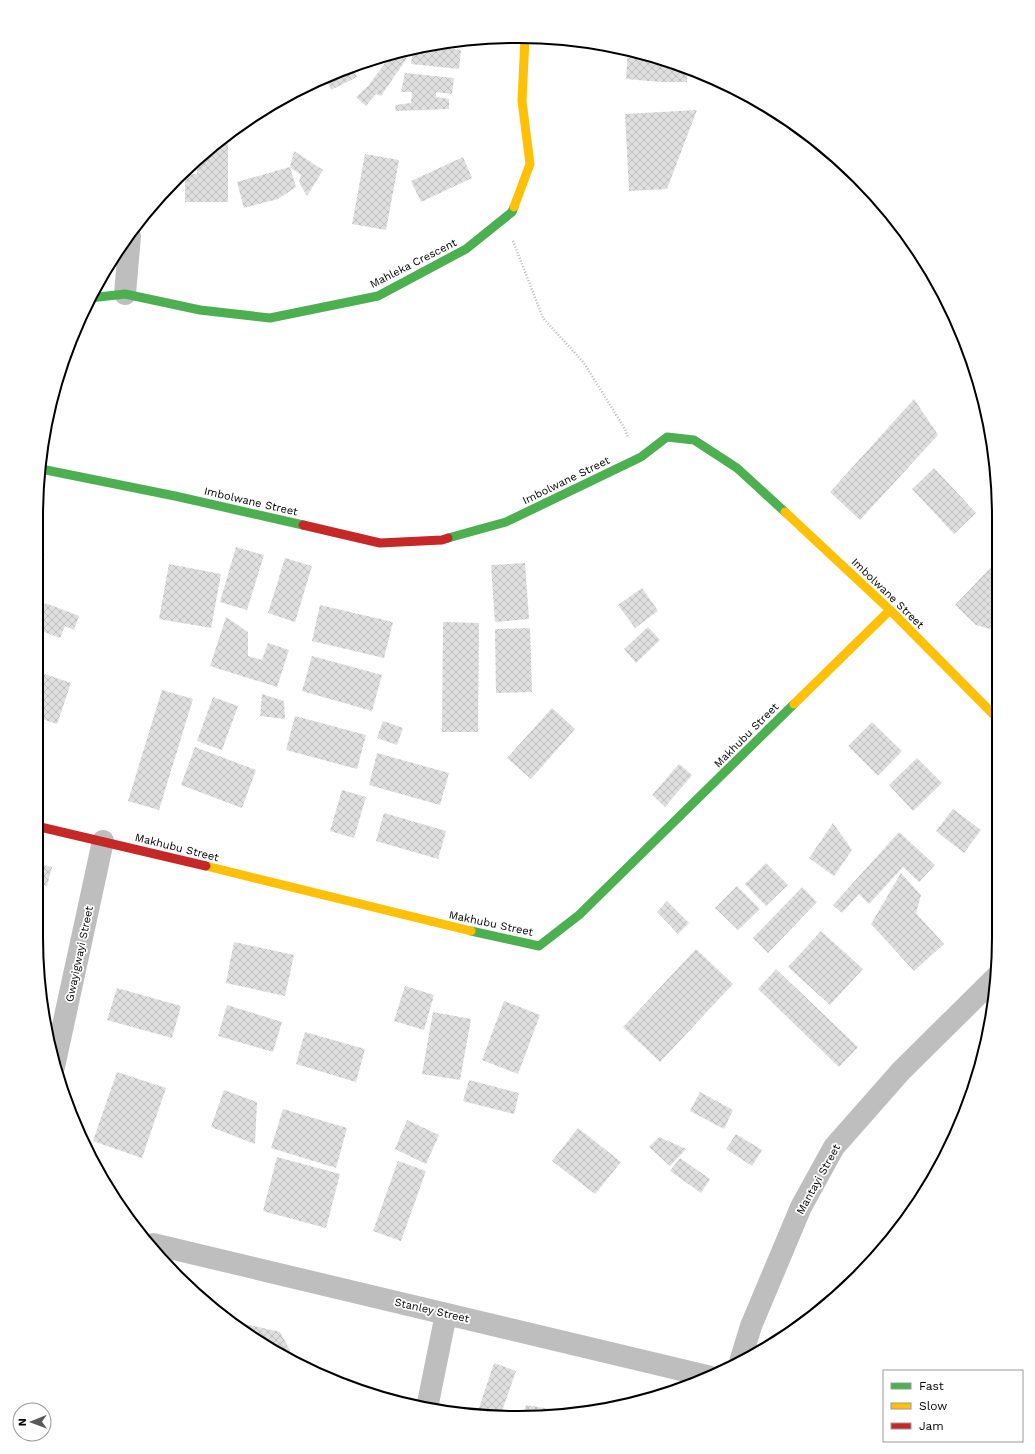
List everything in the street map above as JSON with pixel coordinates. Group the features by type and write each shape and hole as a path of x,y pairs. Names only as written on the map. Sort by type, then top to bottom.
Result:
{"street":[{"name":"Mahleka Crescent","path":"98,297 125,294 200,310 270,318 378,296 466,250 512,212 530,164 522,101 525,43"},
{"path":"125,294 129,245"},
{"name":"Imbolwane Street","path":"46,470 175,496 380,543 442,540 506,522 640,457 667,437 694,440 737,468 890,610 992,713"},
{"name":"Makhubu Street","path":"43,828 103,841 440,925 539,946 580,915 890,610"},
{"name":"Gwayigwayi Street","path":"57,1052 103,841"},
{"name":"Mantayi Street","path":"742,1354 750,1326 801,1207 834,1146 901,1071 989,983"},
{"name":"Stanley Street","path":"158,1245 700,1374"},
{"path":"428,1403 446,1314"}],"path":[{"path":"504,218 543,318 584,363 625,429 634,460"}],"building":[{"path":"448,48 461,50 459,69 411,64 412,55"},
{"path":"628,56 687,74 687,82 661,82 626,79"},
{"path":"405,57 407,58 381,96 376,94 366,106 356,97 368,86 386,62"},
{"path":"355,72 357,77 331,90 328,83"},
{"path":"405,73 454,78 452,94 436,92 436,97 449,99 449,109 396,111 395,105 411,103 412,92 401,92"},
{"path":"697,110 667,189 629,191 625,114"},
{"path":"228,142 228,202 185,202 185,179 191,174 197,174 197,168"},
{"path":"294,151 323,170 307,196 299,182 301,175 290,167"},
{"path":"365,154 399,160 386,230 352,224"},
{"path":"463,157 472,178 421,202 411,181"},
{"path":"290,167 296,187 278,199 244,208 237,182"},
{"path":"914,399 938,435 860,520 830,492"},
{"path":"934,468 976,513 954,534 912,489"},
{"path":"236,547 264,555 247,610 220,602"},
{"path":"285,558 312,566 295,622 268,613"},
{"path":"525,563 529,619 495,622 491,565"},
{"path":"169,564 221,574 211,628 159,619"},
{"path":"992,566 992,629 976,625 955,605"},
{"path":"642,588 658,611 635,628 618,605"},
{"path":"45,603 79,616 74,630 65,626 60,638 43,632 43,609"},
{"path":"320,605 393,622 384,658 312,641"},
{"path":"226,617 248,632 248,656 262,660 268,643 289,650 277,687 210,666"},
{"path":"443,622 479,623 478,732 442,732"},
{"path":"648,627 660,640 636,663 624,649"},
{"path":"530,628 532,692 496,693 495,629"},
{"path":"312,656 382,675 372,711 302,691"},
{"path":"43,673 71,683 57,724 43,719"},
{"path":"162,690 193,699 159,810 128,801"},
{"path":"262,694 284,701 285,719 260,716"},
{"path":"213,697 238,706 222,750 197,741"},
{"path":"552,708 575,729 531,779 507,758"},
{"path":"295,716 366,735 357,769 286,750"},
{"path":"383,721 403,728 397,745 377,738"},
{"path":"872,722 902,751 878,776 848,746"},
{"path":"195,747 256,770 242,808 181,785"},
{"path":"377,753 449,773 440,805 369,785"},
{"path":"917,758 942,783 913,811 889,785"},
{"path":"679,764 692,775 665,807 652,795"},
{"path":"342,790 366,797 354,838 330,831"},
{"path":"953,809 981,830 964,853 936,831"},
{"path":"384,813 446,831 438,859 376,841"},
{"path":"833,823 852,850 834,876 809,858"},
{"path":"899,832 935,865 919,882 903,867 869,904 859,894 842,913 833,905"},
{"path":"766,863 788,885 766,906 745,884"},
{"path":"43,865 52,867 47,886 43,885"},
{"path":"901,873 921,895 916,913 944,944 914,971 871,924"},
{"path":"737,886 760,909 738,930 715,908"},
{"path":"802,887 817,902 768,953 753,938"},
{"path":"667,901 689,923 678,934 657,912"},
{"path":"821,931 863,969 830,1005 788,967"},
{"path":"234,942 294,955 285,996 226,983"},
{"path":"696,949 733,984 660,1062 623,1027"},
{"path":"776,969 858,1047 839,1067 758,989"},
{"path":"405,986 434,995 424,1030 394,1021"},
{"path":"117,988 181,1006 172,1038 107,1020"},
{"path":"504,1001 540,1015 518,1074 482,1060"},
{"path":"227,1005 282,1022 273,1052 218,1036"},
{"path":"433,1012 471,1019 460,1080 422,1074"},
{"path":"305,1032 365,1049 356,1082 296,1064"},
{"path":"117,1072 166,1088 142,1158 93,1141"},
{"path":"469,1080 519,1093 514,1114 463,1101"},
{"path":"224,1090 257,1102 255,1144 211,1127"},
{"path":"700,1092 733,1110 724,1129 690,1111"},
{"path":"283,1109 347,1128 336,1168 271,1148"},
{"path":"407,1120 439,1135 426,1164 395,1149"},
{"path":"578,1128 621,1162 595,1194 552,1161"},
{"path":"736,1134 762,1150 752,1166 726,1149"},
{"path":"659,1137 686,1149 670,1166 649,1147"},
{"path":"277,1157 340,1174 326,1228 263,1211"},
{"path":"680,1158 710,1179 701,1193 670,1171"},
{"path":"398,1161 426,1171 401,1241 373,1231"},
{"path":"245,1324 280,1332 290,1350 289,1352 254,1331"},
{"path":"494,1363 516,1371 502,1411 479,1409"},
{"path":"526,1405 554,1409 549,1410 524,1411"}],"traffic: fast":[{"path":"98,297 125,294 200,310 270,318 378,296 466,249 512,212 514,207"},
{"path":"448,538 506,522 641,457 667,437 694,440 737,468 785,512"},
{"path":"46,470 175,496 303,525"},
{"path":"471,931 539,946 579,915 794,704"}],"traffic: slow":[{"path":"514,207 530,164 522,101 525,43"},
{"path":"785,512 890,610 992,713"},
{"path":"794,704 890,610"},
{"path":"206,866 471,931"}],"traffic: jam":[{"path":"303,525 380,543 442,540 448,538"},
{"path":"43,828 206,866"}]}
